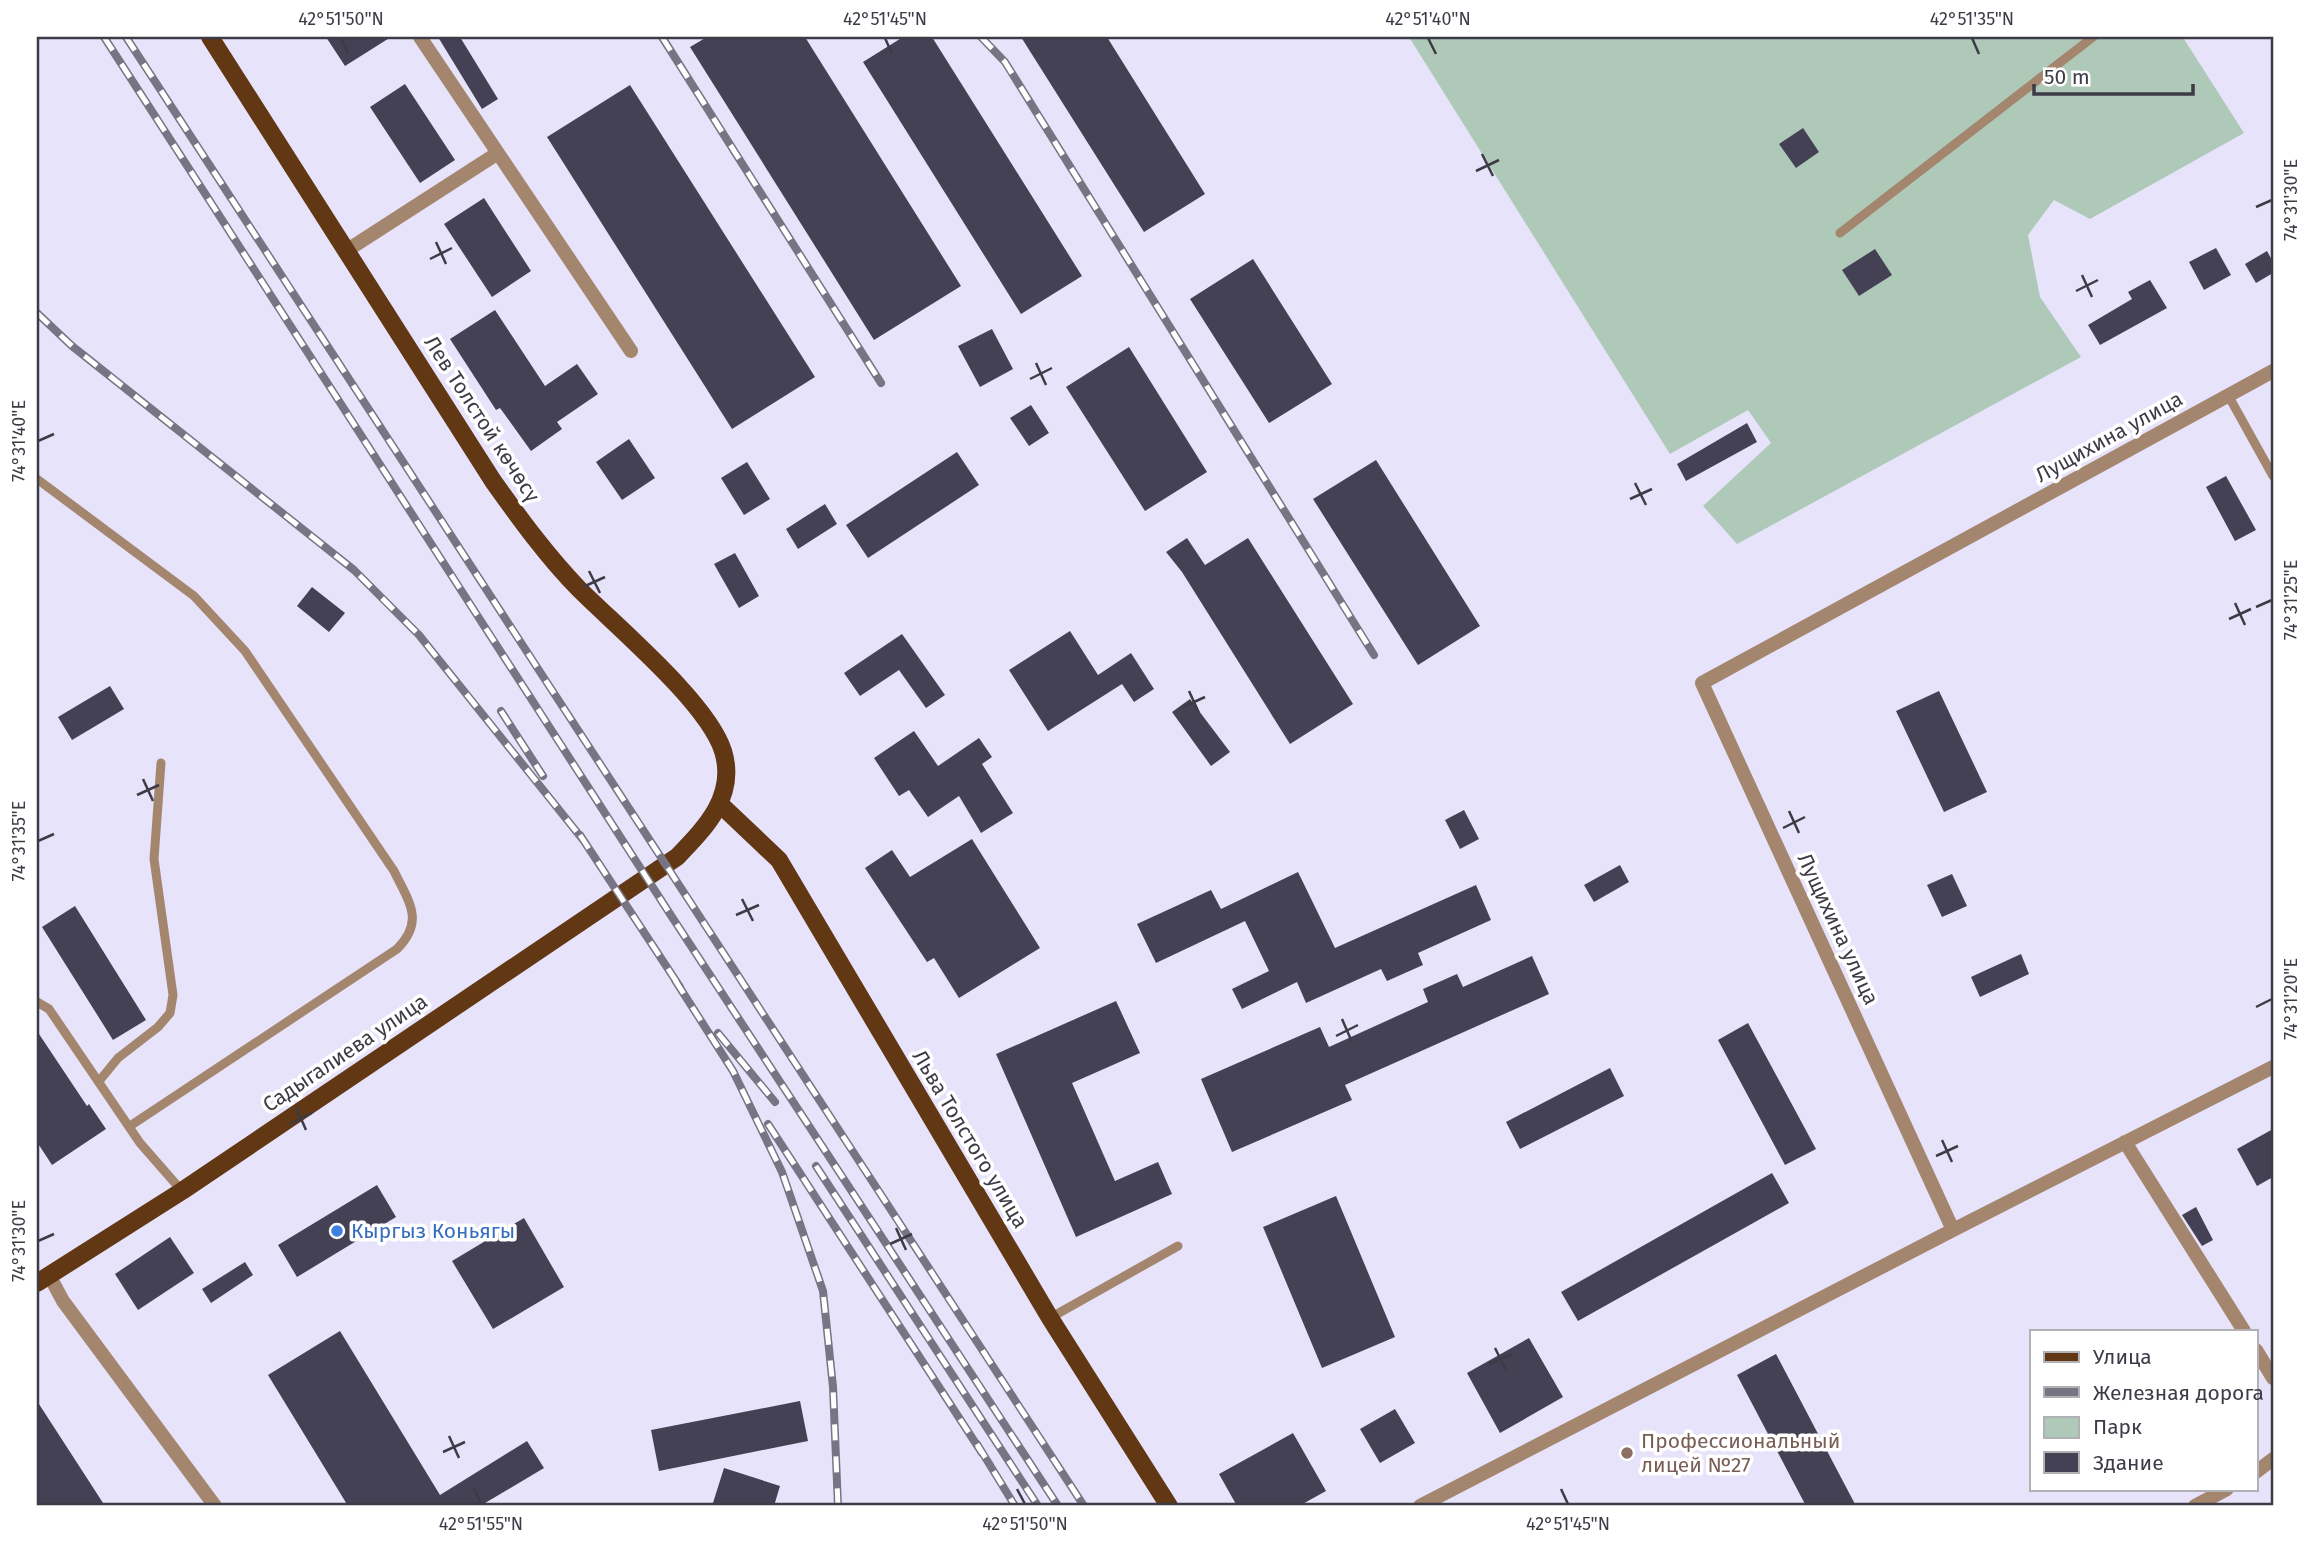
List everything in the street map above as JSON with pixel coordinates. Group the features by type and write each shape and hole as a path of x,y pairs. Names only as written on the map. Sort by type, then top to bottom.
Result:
{"main road":[{"name":"Лев Толстой көчөсү","path":"213,38 492,481 533,537 705,717 723,751 726,776 720,805"},
{"name":"Садыгалиева улица","path":"43,1279 182,1191 677,857 702,832 720,805"},
{"name":"Льва Толстого улица","path":"720,805 779,860 1050,1318 1169,1506"}],"street":[{"path":"420,37 631,351"},
{"path":"346,251 498,153"},
{"name":"Лущихина улица","path":"1953,1230 1702,683 2273,371"},
{"path":"1420,1506 2273,1067"},
{"path":"2125,1142 2243,1330"},
{"path":"43,1279 63,1301 215,1506"},
{"path":"2258,1353 2273,1378"},
{"path":"2258,1470 2273,1459"},
{"path":"2195,1506 2225,1490"}],"lane":[{"path":"1840,233 2092,37"},
{"path":"2228,395 2273,476"},
{"path":"37,479 194,596 245,651 394,871 408,899 415,923 410,935 397,948 130,1126"},
{"path":"100,1080 118,1058 158,1027 170,1013 172,1004 173,995 154,859 161,763"},
{"path":"37,1002 49,1009 130,1126 182,1191"},
{"path":"1050,1318 1178,1246"}],"green space":[{"path":"1409,37 2187,37 2184,39 2244,133 2090,219 2054,200 2028,235 2040,297 2081,357 1737,544 1703,506 1771,443 1748,410 1670,454"}],"building":[{"path":"326,37 391,37 345,66"},
{"path":"438,37 460,37 498,99 482,109"},
{"path":"707,37 805,37 961,286 874,340 690,47"},
{"path":"903,37 932,37 1082,276 1021,314 863,62"},
{"path":"1021,37 1107,37 1205,194 1144,232"},
{"path":"405,84 455,160 420,183 370,107"},
{"path":"630,85 815,377 732,429 547,137"},
{"path":"1803,128 1819,152 1796,168 1779,144"},
{"path":"484,198 531,271 492,297 444,224"},
{"path":"2216,248 2231,275 2204,290 2189,262"},
{"path":"1875,249 1892,275 1859,296 1842,270"},
{"path":"2267,251 2273,262 2273,273 2256,283 2245,264"},
{"path":"1253,259 1332,384 1269,423 1190,299"},
{"path":"2150,280 2167,308 2100,345 2088,325 2132,299 2128,292"},
{"path":"495,310 545,386 577,364 598,394 557,422 562,429 531,451 500,408 496,410 450,339"},
{"path":"992,329 1013,369 980,387 958,346"},
{"path":"1129,347 1207,472 1145,511 1066,387"},
{"path":"1031,405 1049,433 1029,446 1010,418"},
{"path":"1747,423 1757,442 1686,481 1677,464"},
{"path":"629,439 655,478 622,500 596,462"},
{"path":"957,452 979,485 868,558 846,525"},
{"path":"1376,460 1480,626 1418,665 1313,499"},
{"path":"747,462 770,499 744,515 721,478"},
{"path":"2226,476 2256,530 2235,541 2206,487"},
{"path":"825,504 837,524 798,549 786,529"},
{"path":"1187,538 1205,565 1248,538 1353,704 1290,744 1182,572 1166,552"},
{"path":"735,553 759,596 739,608 714,564"},
{"path":"312,587 345,613 329,632 297,606"},
{"path":"1070,631 1098,675 1131,653 1154,689 1134,702 1122,684 1048,731 1009,670"},
{"path":"902,634 945,695 926,708 899,670 860,696 844,673"},
{"path":"110,686 124,709 72,740 58,717"},
{"path":"1939,691 1987,792 1944,812 1896,711"},
{"path":"1190,699 1230,752 1211,766 1172,712"},
{"path":"914,731 938,766 979,738 992,757 982,764 1013,813 981,833 959,796 928,817 909,790 899,796 874,758"},
{"path":"1464,810 1479,839 1460,849 1445,820"},
{"path":"972,839 1040,948 959,998 934,958 927,962 865,868 892,850 910,877"},
{"path":"1620,865 1629,882 1594,902 1584,885"},
{"path":"1298,872 1335,948 1476,885 1491,920 1418,953 1423,965 1387,981 1381,969 1306,1003 1297,982 1242,1009 1232,989 1269,971 1245,921 1156,963 1137,924 1211,890 1221,909"},
{"path":"1952,874 1967,906 1942,917 1927,885"},
{"path":"75,906 146,1020 113,1040 42,927"},
{"path":"2021,954 2029,974 1980,997 1971,977"},
{"path":"1532,956 1549,994 1345,1085 1352,1100 1232,1152 1201,1079 1320,1027 1329,1047 1428,1002 1423,989 1457,974 1463,987"},
{"path":"1116,1001 1140,1053 1072,1083 1115,1181 1158,1162 1172,1194 1076,1237 996,1054"},
{"path":"1748,1023 1816,1149 1785,1165 1718,1040"},
{"path":"37,1031 87,1106 89,1104 106,1129 52,1165 37,1142"},
{"path":"1610,1068 1624,1096 1520,1149 1506,1122"},
{"path":"2273,1129 2273,1177 2257,1186 2237,1149"},
{"path":"1772,1173 1789,1203 1578,1321 1561,1292"},
{"name":"Кыргыз Коньягы","path":"377,1185 396,1217 297,1277 278,1245"},
{"path":"1336,1196 1395,1337 1322,1368 1263,1227"},
{"path":"2196,1207 2213,1240 2202,1246 2182,1215"},
{"path":"524,1218 564,1287 493,1329 452,1261"},
{"path":"170,1237 194,1273 138,1310 115,1274"},
{"path":"245,1262 253,1275 211,1303 202,1289"},
{"path":"340,1331 440,1495 527,1441 544,1468 480,1506 348,1506 268,1375"},
{"path":"1529,1338 1563,1397 1500,1433 1467,1373"},
{"path":"1776,1354 1856,1506 1806,1506 1737,1375"},
{"path":"37,1401 105,1506 37,1506"},
{"path":"800,1401 808,1441 659,1471 651,1430"},
{"path":"1395,1409 1415,1443 1380,1463 1360,1429"},
{"path":"1293,1433 1326,1491 1299,1506 1237,1506 1219,1474"},
{"path":"724,1468 780,1486 774,1506 712,1506"}],"railway":[{"path":"104,37 672,917 1058,1506"},
{"path":"126,37 1084,1506"},
{"path":"662,37 881,383"},
{"path":"981,37 1005,62 1374,655"},
{"path":"37,313 72,346 354,570 419,635 584,841"},
{"path":"501,711 543,776"},
{"path":"580,835 680,987"},
{"path":"675,980 733,1071 782,1172 823,1291 833,1387 838,1506"},
{"path":"718,1033 775,1102"},
{"path":"768,1124 982,1453"},
{"path":"816,1166 1038,1506"},
{"path":"977,1444 1015,1506"}],"place":[{"name":"Кыргыз Коньягы","path":"337,1231"},
{"name":"Профессиональный лицей №27","path":"1627,1453"}]}
